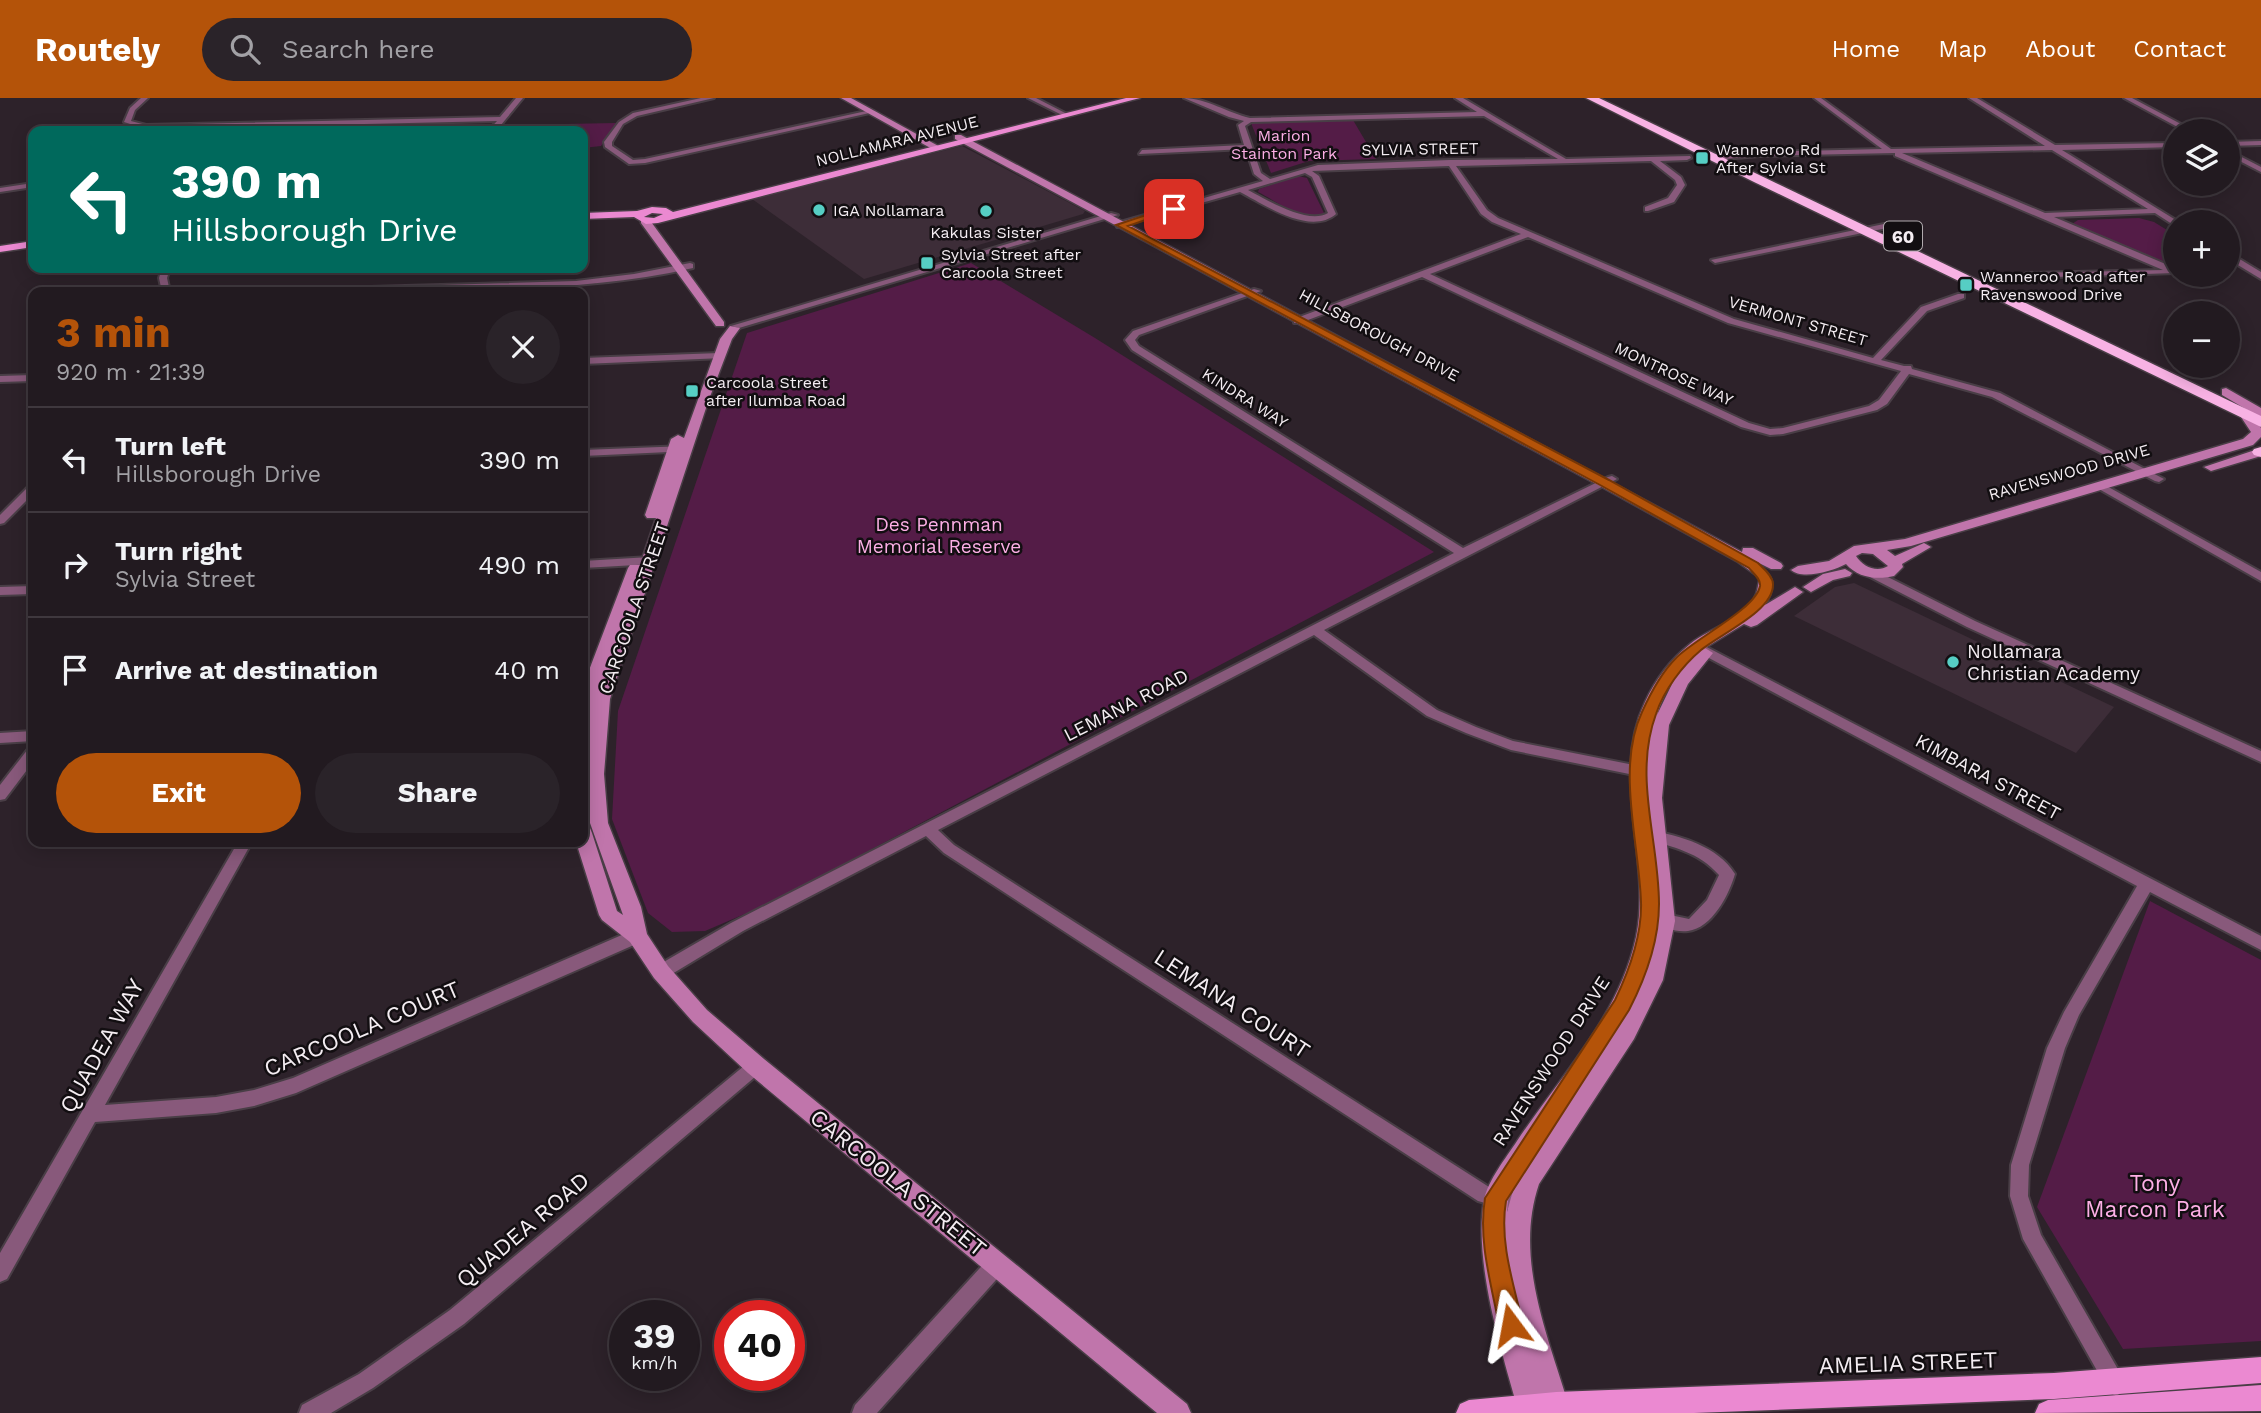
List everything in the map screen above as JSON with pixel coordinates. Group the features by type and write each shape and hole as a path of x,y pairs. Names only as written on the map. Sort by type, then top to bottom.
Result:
{"highway":[{"name":"60","path":"1591,98 1860,231 2000,295 2261,422"},
{"name":"60","path":"1618,98 2261,411"}],"main road":[{"name":"NOLLAMARA AVENUE","path":"1063,114 1119,98"},
{"name":"NOLLAMARA AVENUE","path":"641,218 664,216 965,138 1136,98"},
{"path":"588,218 641,218"},
{"path":"0,247 28,243"},
{"name":"AMELIA STREET","path":"1544,1410 2082,1384 2261,1370"},
{"path":"2061,1413 2261,1398"},
{"path":"1469,1413 1544,1410"}],"street":[{"path":"142,126 127,122 132,109 145,98"},
{"path":"496,126 520,98"},
{"path":"711,98 626,118 608,142 609,147 632,162 871,112"},
{"path":"845,98 930,147"},
{"path":"1031,98 1063,114"},
{"path":"1187,98 1231,116 1250,120 1484,114"},
{"path":"1458,98 1563,159"},
{"path":"1816,98 1893,152 2163,266"},
{"path":"1972,98 2163,214"},
{"path":"2127,98 2167,119"},
{"path":"190,126 502,119"},
{"path":"1250,120 1241,125 1258,174 1268,181"},
{"name":"HILLSBOROUGH DRIVE","path":"965,138 1609,481 1769,574"},
{"path":"2240,144 2261,143"},
{"path":"1714,159 1776,155 2163,145"},
{"path":"1142,152 1248,147"},
{"path":"1648,209 1671,200 1681,185 1678,179 1652,158"},
{"name":"SYLVIA STREET","path":"729,325 1113,218 1240,189 1304,170 1335,165 1687,158"},
{"path":"2240,159 2261,170"},
{"name":"VERMONT STREET","path":"1450,162 1485,212 1529,234 1731,321 1996,394 2154,477"},
{"path":"1240,189 1304,219 1330,218 1332,214 1315,176 1304,170"},
{"path":"0,190 28,186"},
{"path":"2044,215 2158,211"},
{"path":"662,234 664,216"},
{"path":"641,218 662,234 729,325"},
{"path":"1715,260 1884,226"},
{"path":"1303,319 1529,234"},
{"path":"2240,263 2261,276"},
{"path":"473,287 576,284 624,279 685,267"},
{"path":"2240,269 2261,269"},
{"path":"2028,276 2163,271"},
{"name":"MONTROSE WAY","path":"1422,274 1755,429 1783,431 1873,408 1883,402 1908,368"},
{"name":"KINDRA WAY","path":"1252,293 1136,333 1130,341 1135,348 1463,553"},
{"path":"1875,360 1924,309 1961,296"},
{"name":"CARCOOLA STREET","path":"637,936 631,907 599,823 588,719 608,680 642,564 696,402 714,356 726,339 729,325"},
{"path":"588,361 714,356"},
{"path":"0,379 28,378"},
{"name":"RAVENSWOOD DRIVE","path":"2154,477 2255,438 2258,433 2245,414"},
{"path":"588,453 681,449"},
{"name":"RAVENSWOOD DRIVE","path":"1849,556 1857,550 1906,544 2154,477 2261,452"},
{"name":"LEMANA ROAD","path":"662,972 737,927 1463,553 1609,481"},
{"path":"2108,489 2261,577"},
{"name":"RAVENSWOOD DRIVE","path":"1870,573 1889,573 1895,564 1924,547 2108,489"},
{"path":"0,522 28,493"},
{"path":"1865,549 1882,553 1910,582 1944,608"},
{"path":"1795,592 1778,589 1769,574 1831,565 1849,556 1853,565 1944,608 1971,624 2261,757"},
{"path":"588,565 642,564"},
{"path":"588,570 642,564"},
{"path":"1798,570 1810,579 1811,587 1835,574 1870,573"},
{"name":"RAVENSWOOD DRIVE","path":"1544,1410 1494,1242 1493,1217 1496,1198 1622,1005 1665,901 1649,835 1645,773 1668,703 1701,649 1756,606 1767,587 1769,574"},
{"name":"RAVENSWOOD DRIVE","path":"1701,649 1795,592 1811,587"},
{"path":"0,591 28,590"},
{"path":"1316,630 1433,713 1511,744 1645,773"},
{"name":"KIMBARA STREET","path":"1701,649 2261,944"},
{"path":"0,738 28,736"},
{"path":"0,795 28,759"},
{"name":"LEMANA COURT","path":"927,829 949,849 1485,1195 1520,1204"},
{"path":"1649,835 1686,845 1717,862 1727,874 1725,886 1698,922 1689,925 1657,919"},
{"name":"QUADEA WAY","path":"0,1272 241,847"},
{"name":"CARCOOLA STREET","path":"587,847 609,915 637,936 662,972 699,1016 755,1066 1178,1413"},
{"path":"2130,1408 2033,1239 2019,1196 2020,1165 2056,1048 2072,1012 2147,883"},
{"name":"RAVENSWOOD DRIVE","path":"1544,1410 1517,1248 1520,1204 1529,1179 1626,1033 1653,979 1657,919"},
{"name":"CARCOOLA COURT","path":"92,1114 216,1105 254,1098 296,1085 637,936"},
{"name":"QUADEA ROAD","path":"310,1413 366,1381 457,1317 755,1066"},
{"path":"863,1413 997,1264"},
{"path":"2082,1384 2097,1412"},
{"path":"2054,1385 2061,1413"}],"shaded area":[{"path":"962,146 1085,211 1083,214 864,279 752,199"},
{"name":"Nollamara Christian Academy","path":"1854,583 2114,707 2076,753 1794,616 1835,587"}],"green space":[{"name":"Marion Stainton Park","path":"1353,120 1376,159 1309,161 1271,173 1251,123"},
{"path":"616,123 601,146 588,147 588,126 511,125"},
{"path":"1298,176 1307,178 1324,213 1317,216 1300,213 1258,192 1259,189"},
{"path":"2139,218 2154,222 2163,228 2163,262 2072,224 2078,220"},
{"name":"Des Pennman Memorial Reserve","path":"971,263 1434,552 766,905 705,931 672,932 648,913 612,819 618,711 747,333"},
{"name":"Tony Marcon Park","path":"2150,901 2261,960 2261,1341 2123,1349 2037,1207"}],"place":[{"name":"Wanneroo Rd After Sylvia St","path":"1702,158"},
{"name":"IGA Nollamara","path":"819,210"},
{"name":"Kakulas Sister","path":"986,211"},
{"name":"Sylvia Street after Carcoola Street","path":"927,263"},
{"name":"Wanneroo Road after Ravenswood Drive","path":"1966,285"},
{"name":"Carcoola Street after Ilumba Road","path":"692,391"},
{"name":"Nollamara Christian Academy","path":"1953,662"}],"route":[{"path":"1174,209 1120,225 1605,483 1753,565 1766,580 1767,587 1756,606 1697,646 1666,679 1648,715 1636,771 1650,904 1641,959 1633,982 1608,1029 1524,1151 1496,1198 1493,1217 1494,1242 1511,1325"}]}
